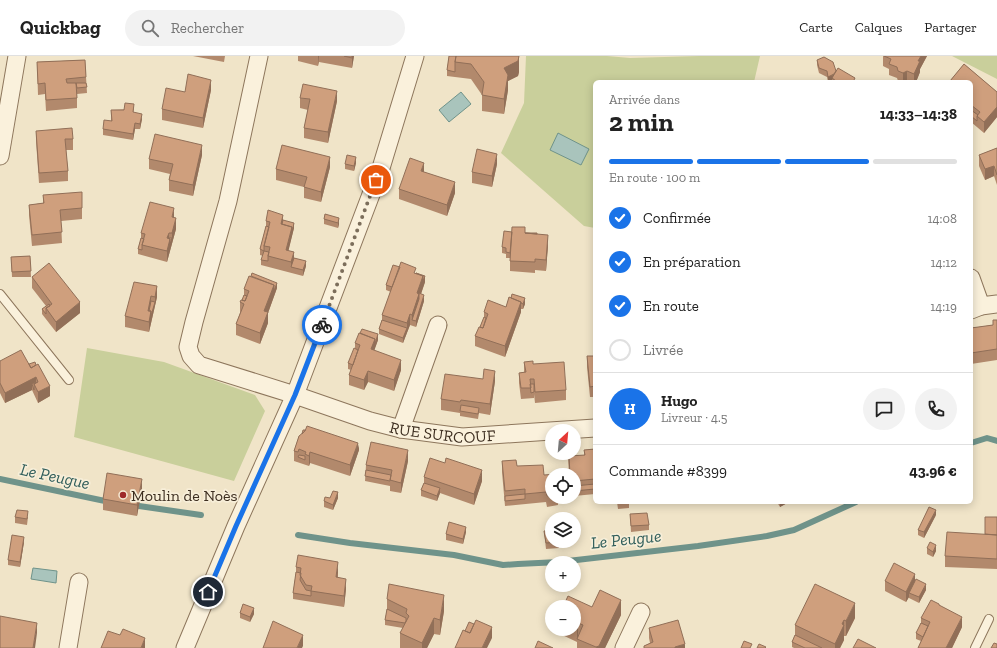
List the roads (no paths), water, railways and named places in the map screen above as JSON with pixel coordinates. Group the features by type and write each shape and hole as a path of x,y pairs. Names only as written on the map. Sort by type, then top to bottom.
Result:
{"street":[{"path":"0,156 17,56"},
{"name":"RUE SURCOUF","path":"259,56 228,201 188,347 191,356 199,365 295,395 370,421 401,429 462,437 593,428"},
{"path":"185,648 236,526 295,395 381,168 415,56"},
{"path":"973,283 983,306"},
{"path":"401,429 438,325"},
{"path":"68,648 79,582"},
{"path":"624,648 641,612"}],"lane":[{"path":"0,294 69,380"},
{"path":"975,648 989,619"}],"water":[{"path":"461,92 471,104 449,122 439,110"},
{"path":"558,133 589,149 581,165 550,150"},
{"path":"33,568 57,571 56,583 31,579"}],"waterway":[{"name":"Le Peugue","path":"973,442 987,438 997,441"},
{"name":"Le Peugue","path":"0,479 105,501"},
{"name":"Le Peugue","path":"298,535 350,543 454,555 503,565 559,562 698,546 767,536 794,530 852,504"},
{"name":"Le Peugue","path":"139,506 201,515"}],"place":[{"name":"Moulin de Noès","path":"123,495"}]}
